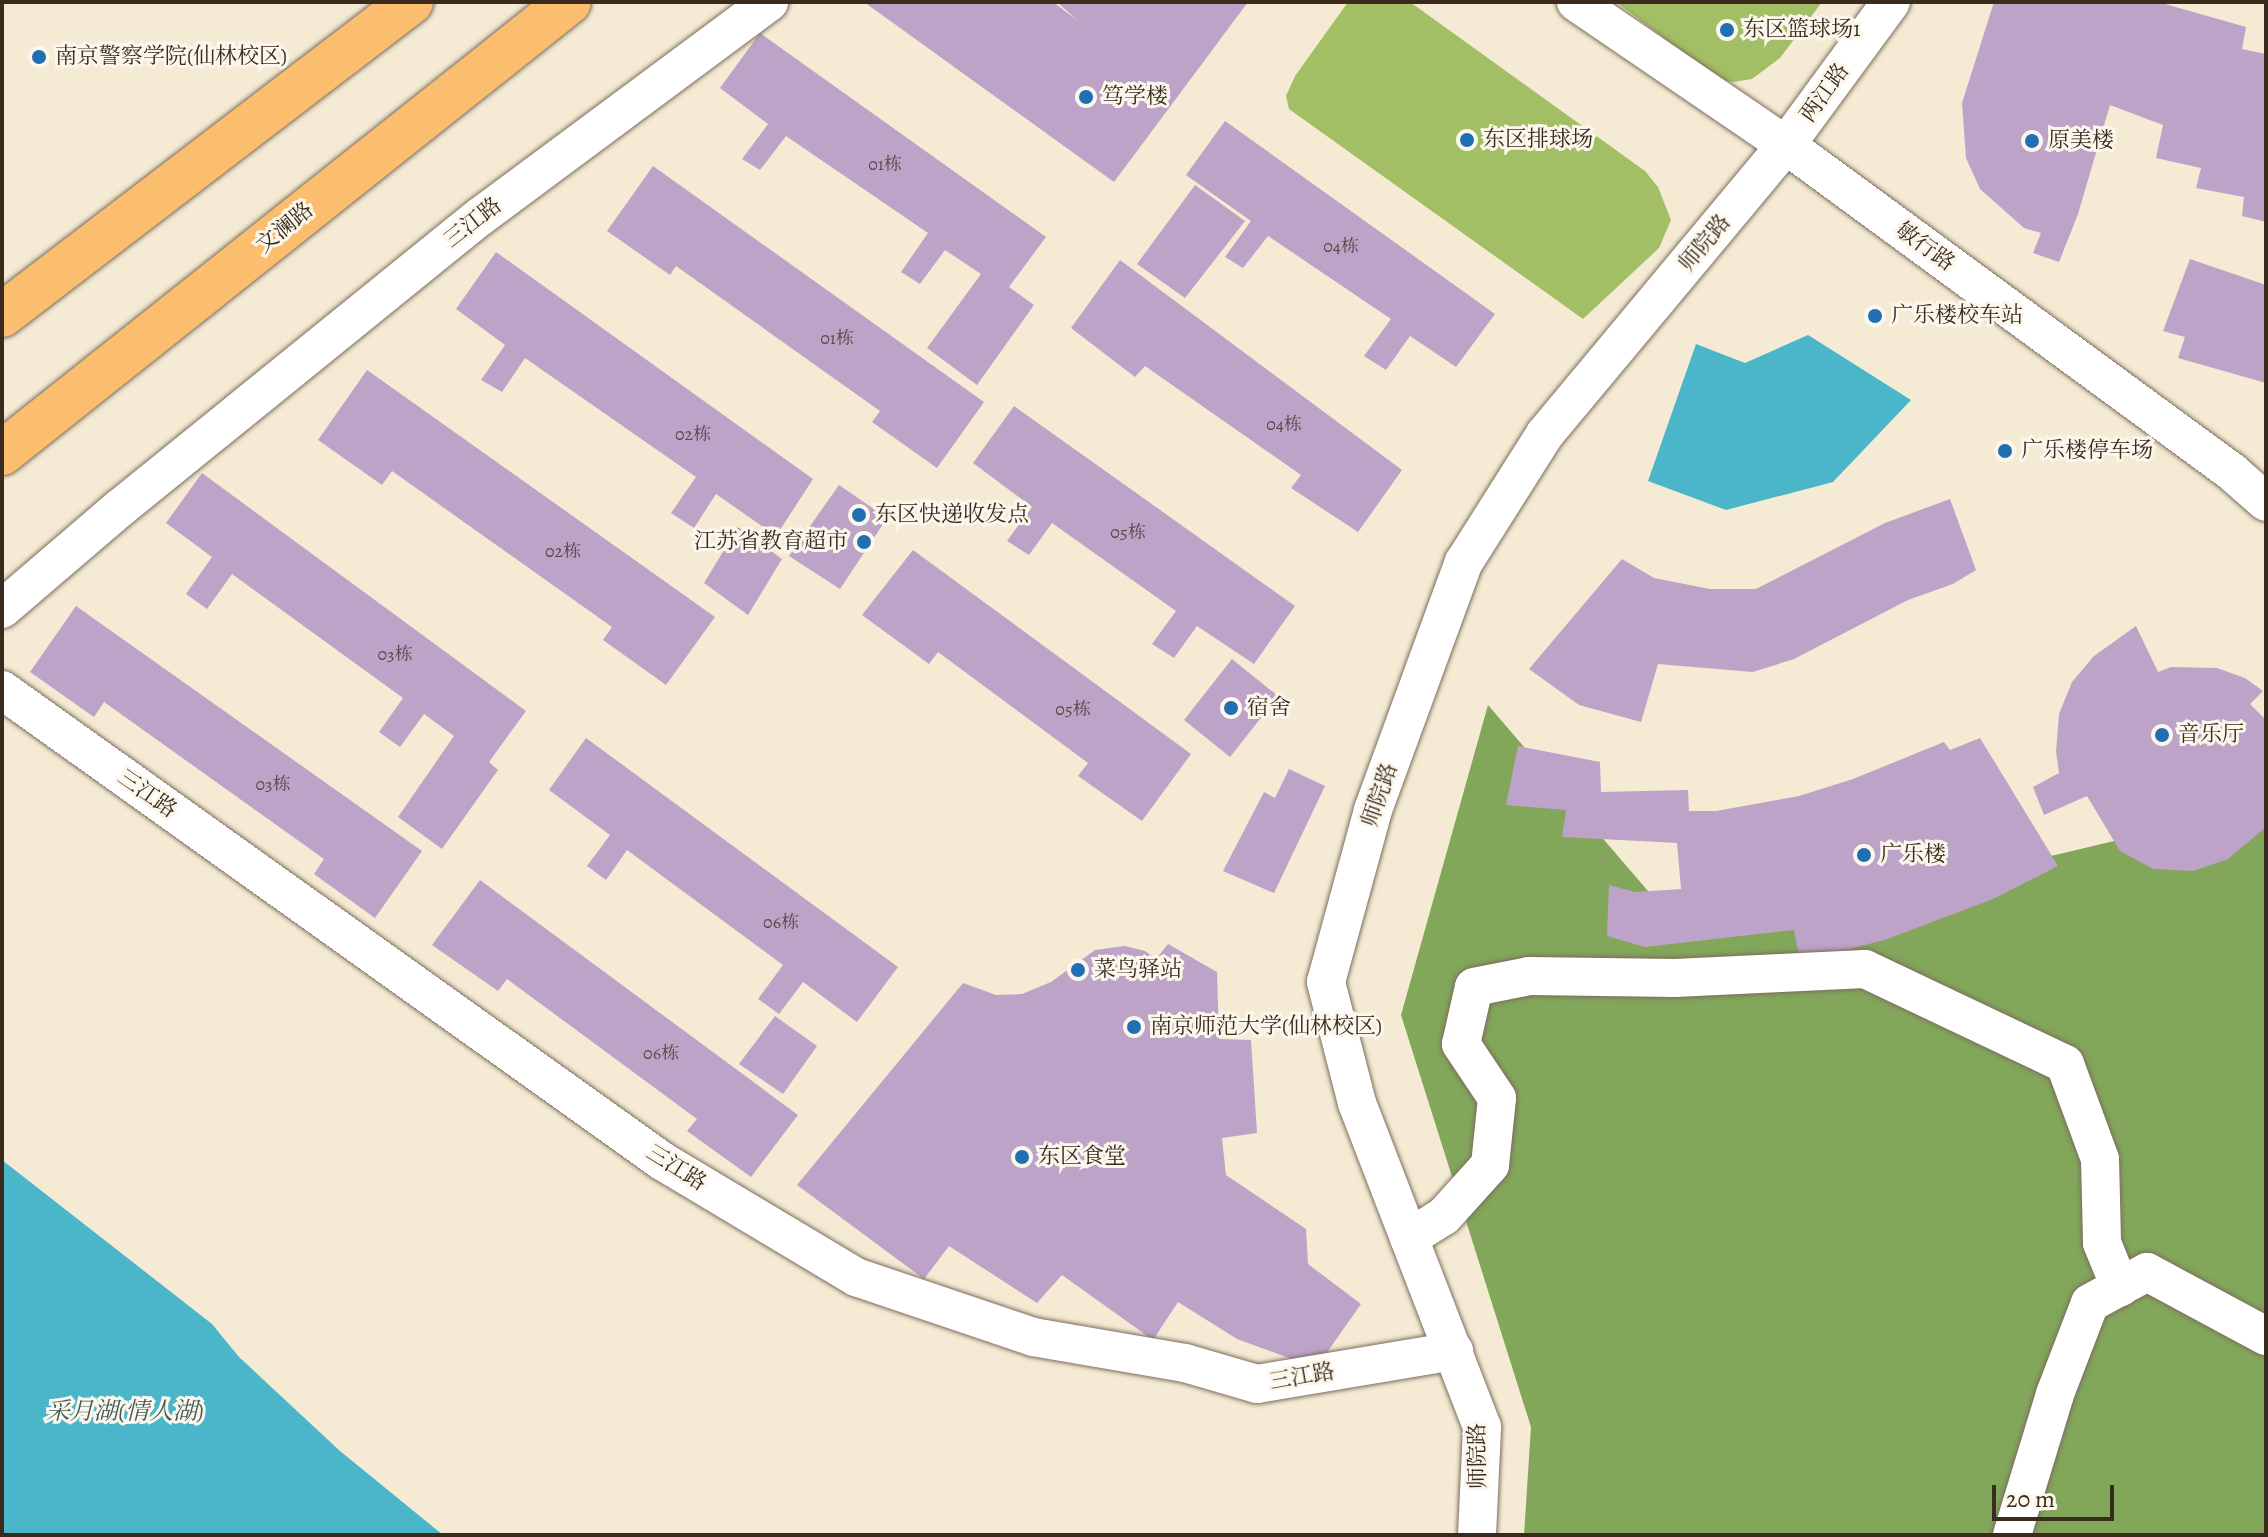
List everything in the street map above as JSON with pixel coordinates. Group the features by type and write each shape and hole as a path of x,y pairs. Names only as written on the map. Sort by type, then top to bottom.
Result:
{"main road":[{"path":"2,315 411,2"},
{"name":"文澜路","path":"2,453 569,2"}],"street":[{"name":"三江路","path":"2,609 120,508 481,216 769,2"},
{"name":"敏行路","path":"1576,2 1786,145 2219,463 2266,502"},
{"name":"两江路","path":"1786,145 1891,2"},
{"name":"师院路","path":"1477,1535 1482,1427 1357,1103 1326,982 1373,810 1464,562 1545,434 1786,145"},
{"name":"三江路","path":"2,690 662,1161 856,1277 1033,1337 1185,1363 1257,1384 1454,1351"},
{"path":"1409,1238 1444,1216 1490,1165 1497,1098 1461,1044 1474,987 1529,976 1675,978 1865,969 2065,1064 2100,1159 2102,1243 2120,1287"},
{"path":"2012,1535 2055,1394 2090,1303 2147,1272 2266,1336"}],"green space":[{"name":"东区排球场","path":"1348,2 1410,2 1645,171 1658,187 1671,220 1659,248 1583,319 1289,109 1286,96 1295,76"},
{"name":"东区篮球场1","path":"1616,2 1822,2 1780,58 1752,79 1733,82 1719,79"},
{"path":"1488,705 1691,941 2131,837 2266,815 2266,1535 1524,1535 1531,1427 1401,1015"}],"water":[{"path":"1808,335 1911,400 1833,482 1726,510 1648,481 1696,344 1745,363"},
{"name":"采月湖(情人湖)","path":"2,1160 212,1324 239,1357 340,1451 443,1535 2,1535"}],"building":[{"name":"笃学楼","path":"864,2 1053,2 1077,20 1057,2 1248,2 1114,182"},
{"name":"原美楼","path":"1994,2 2158,2 2246,27 2242,49 2266,54 2266,222 2242,216 2244,197 2196,188 2201,168 2156,158 2163,125 2110,105 2078,214 2059,262 2033,253 2041,233 2024,228 1980,189 1966,158 1962,103"},
{"path":"760,33 1046,237 1009,287 1034,305 977,385 927,348 981,274 945,250 920,284 901,272 928,233 786,136 760,170 742,159 768,124 720,88"},
{"path":"1225,121 1495,314 1456,367 1410,336 1386,370 1364,356 1391,319 1268,236 1243,268 1225,257 1251,221 1186,175"},
{"path":"653,166 984,402 937,468 872,422 880,411 676,266 670,275 607,231"},
{"path":"1195,185 1245,221 1185,298 1137,264"},
{"path":"496,252 813,479 776,536 716,494 694,528 671,513 696,477 525,358 502,392 481,380 505,345 456,309"},
{"path":"2190,259 2266,285 2266,383 2178,358 2185,337 2163,331"},
{"path":"1120,260 1402,470 1358,532 1291,488 1301,475 1145,366 1135,377 1071,328"},
{"path":"367,370 715,617 666,685 603,640 612,627 392,471 382,485 318,440"},
{"path":"1014,406 1295,606 1254,664 1197,626 1174,658 1152,644 1176,611 1052,523 1029,555 1007,541 1032,507 973,463"},
{"path":"202,473 526,711 489,762 498,770 442,849 398,817 454,736 424,714 400,747 379,732 403,698 232,574 207,609 186,594 212,557 166,523"},
{"path":"839,485 887,518 840,589 789,556"},
{"path":"1950,499 1976,570 1953,584 1908,600 1794,659 1753,672 1658,664 1641,722 1579,705 1529,669 1622,559 1654,578 1710,589 1756,589 1885,523"},
{"path":"738,527 782,559 748,615 704,583"},
{"path":"913,550 1191,754 1142,821 1078,776 1088,763 938,652 929,664 862,615"},
{"path":"76,606 422,851 375,918 314,874 324,859 104,702 94,717 30,672"},
{"name":"音乐厅","path":"2136,626 2158,672 2171,667 2217,668 2245,678 2263,691 2250,704 2266,720 2266,827 2228,859 2193,871 2153,869 2120,851 2087,796 2044,815 2033,787 2059,773 2056,751 2059,714 2072,682 2094,656"},
{"name":"宿舍","path":"1232,659 1278,696 1230,757 1184,720"},
{"path":"586,738 898,967 857,1022 803,982 779,1014 758,999 783,965 627,850 606,880 587,866 610,835 549,790"},
{"name":"广乐楼","path":"1980,738 2058,866 1993,899 1885,940 1800,961 1794,930 1645,947 1607,936 1609,885 1635,892 1681,889 1677,843 1562,837 1566,810 1506,805 1518,746 1600,762 1601,792 1688,790 1689,811 1716,811 1799,796 1853,779 1944,742 1950,750"},
{"path":"1289,769 1325,786 1274,893 1223,871 1264,792 1275,798"},
{"path":"480,880 798,1115 751,1177 687,1131 697,1119 507,979 498,991 432,945"},
{"name":"东区食堂","path":"1168,944 1217,972 1219,1039 1251,1040 1257,1133 1222,1138 1226,1175 1306,1229 1308,1264 1361,1304 1316,1368 1237,1339 1178,1302 1153,1340 1062,1275 1037,1303 949,1246 924,1279 797,1185 963,983 996,995 1022,994 1051,982 1095,950 1125,946 1145,951 1156,959"},
{"path":"775,1016 817,1046 783,1094 739,1064"}],"place":[{"name":"东区篮球场1","path":"1727,30"},
{"name":"南京警察学院(仙林校区)","path":"39,57"},
{"name":"笃学楼","path":"1086,97"},
{"name":"东区排球场","path":"1467,140"},
{"name":"原美楼","path":"2032,141"},
{"name":"广乐楼校车站","path":"1875,316"},
{"name":"广乐楼停车场","path":"2005,451"},
{"name":"东区快递收发点","path":"859,515"},
{"name":"江苏省教育超市","path":"864,542"},
{"name":"宿舍","path":"1231,708"},
{"name":"音乐厅","path":"2162,735"},
{"name":"广乐楼","path":"1864,855"},
{"name":"菜鸟驿站","path":"1078,970"},
{"name":"南京师范大学(仙林校区)","path":"1134,1027"},
{"name":"东区食堂","path":"1022,1157"}]}
